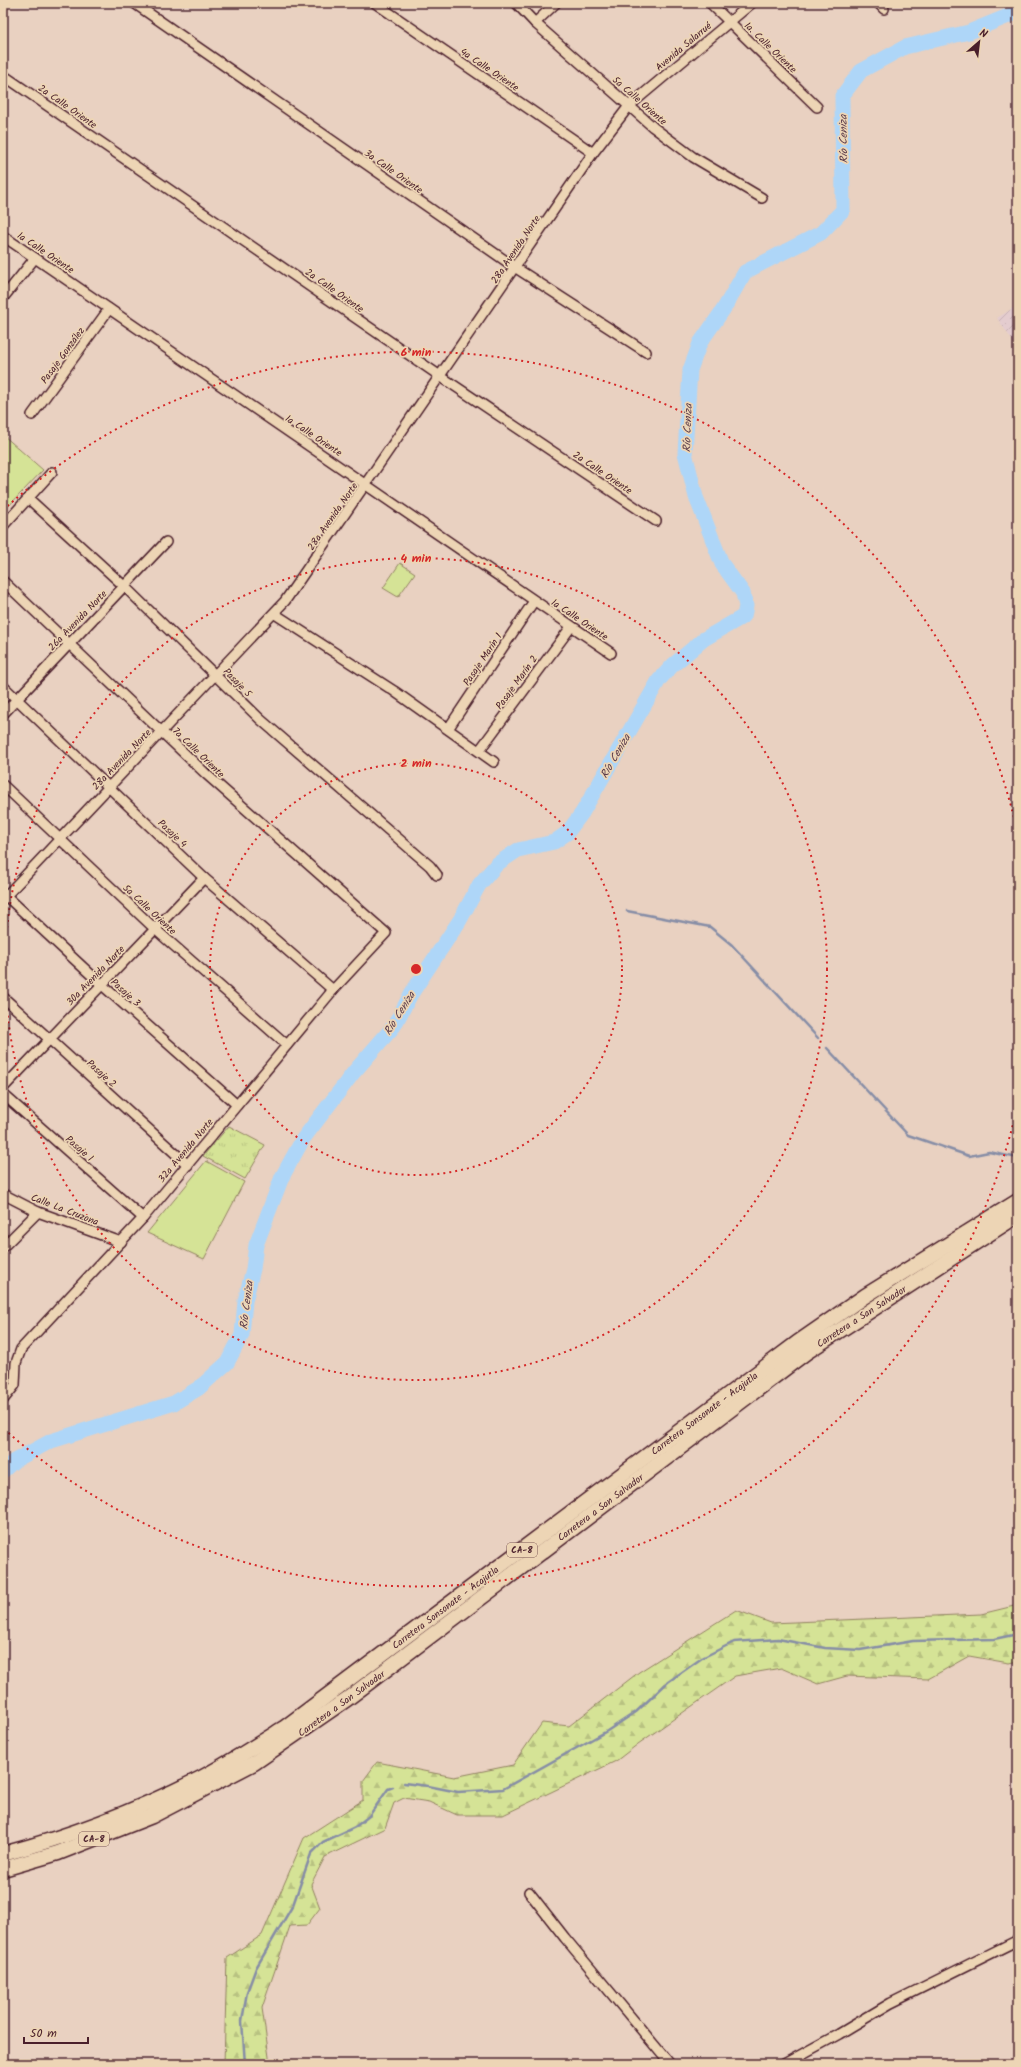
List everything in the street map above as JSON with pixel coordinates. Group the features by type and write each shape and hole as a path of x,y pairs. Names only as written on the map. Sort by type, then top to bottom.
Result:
{"highway":[{"name":"Carretera Sonsonate - Acajutla","path":"3,1854 48,1842 115,1817 155,1800 202,1777 284,1728 797,1343 865,1296 1018,1200"},
{"name":"Carretera a San Salvador","path":"3,1869 91,1840 152,1816 254,1763 306,1729 808,1351 1018,1215"}],"street":[{"name":"3a Calle Oriente","path":"134,3 516,268 646,352"},
{"name":"4a Calle Oriente","path":"374,3 593,153"},
{"name":"5a Calle Oriente","path":"516,3 535,23 653,128 693,157 762,198"},
{"path":"535,23 556,3"},
{"name":"1a. Calle Oriente","path":"710,3 817,107"},
{"name":"Avenida Salarrué","path":"628,106 752,3"},
{"name":"2a Calle Oriente","path":"3,75 440,376 656,522"},
{"name":"28a Avenida Norte","path":"4,896 275,614 367,485 593,153 628,106"},
{"name":"1a Calle Oriente","path":"3,236 611,653"},
{"path":"3,298 35,258"},
{"name":"Pasaje González","path":"32,415 109,309"},
{"path":"3,526 52,472"},
{"name":"Pasaje 5","path":"28,499 124,586 260,719 430,866 437,875"},
{"name":"26a Avenida Norte","path":"3,714 166,542"},
{"name":"7a Calle Oriente","path":"3,581 163,731 206,774 386,933"},
{"name":"Pasaje Marín 1","path":"448,729 534,601"},
{"path":"275,614 448,729 494,762"},
{"name":"Pasaje Marín 2","path":"479,751 571,627"},
{"name":"Pasaje 4","path":"3,686 108,788 204,878 333,990"},
{"name":"5a Calle Oriente","path":"3,785 155,929 288,1045"},
{"name":"30a Avenida Norte","path":"3,1088 204,878"},
{"name":"Pasaje 3","path":"4,896 237,1105"},
{"name":"32a Avenida Norte","path":"3,1400 15,1386 16,1363 21,1349 143,1218 333,990 386,933"},
{"name":"Pasaje 2","path":"3,996 49,1040 188,1165"},
{"name":"Pasaje 1","path":"3,1094 143,1218"},
{"name":"Calle La Cruzona","path":"3,1194 38,1212 121,1242"},
{"path":"3,1247 38,1212"},
{"path":"529,1892 564,1938 670,2064"},
{"path":"784,2064 891,2003 1018,1940"}],"shaded area":[{"path":"1018,305 1018,349 997,318"}],"green space":[{"path":"3,435 43,470 3,512"},
{"path":"400,563 415,573 398,597 383,588"},
{"path":"229,1126 265,1145 245,1179 203,1156"},
{"path":"206,1161 244,1182 204,1259 147,1233"},
{"path":"1018,1605 1018,1661 1009,1663 969,1656 928,1679 847,1676 818,1684 781,1668 735,1676 616,1761 503,1815 457,1815 429,1802 404,1798 394,1803 385,1828 325,1857 311,1884 320,1908 307,1925 290,1926 262,2008 270,2064 224,2064 227,1958 262,1935 304,1838 363,1800 363,1781 377,1762 454,1777 513,1765 542,1723 569,1726 639,1672 736,1610 771,1623 981,1614"}],"waterway":[{"name":"Río Ceniza","path":"3,1471 14,1461 51,1441 174,1403 199,1388 227,1363 242,1335 245,1301 253,1269 256,1245 282,1177 303,1139 354,1072 394,1026 411,994 460,920 479,885 497,864 518,850 554,842 567,833 582,813 659,680 673,665 704,639 744,616 746,606 743,593 722,564 696,497 685,453 690,370 700,343 723,310 745,272 821,233 843,210 842,96 861,71 905,47 969,32 1018,12"},
{"path":"627,911 710,927 732,945 818,1038"},
{"path":"827,1048 908,1135 969,1156 989,1152 1018,1158"},
{"path":"404,1783 458,1792 503,1789 607,1731 636,1712 668,1682 702,1658 734,1642 778,1639 825,1648 860,1650 913,1641 994,1639 1018,1634"},
{"path":"245,2064 242,2021 247,1992 256,1968 293,1905 311,1854 323,1842 355,1827 369,1816 388,1789 393,1787"}]}
